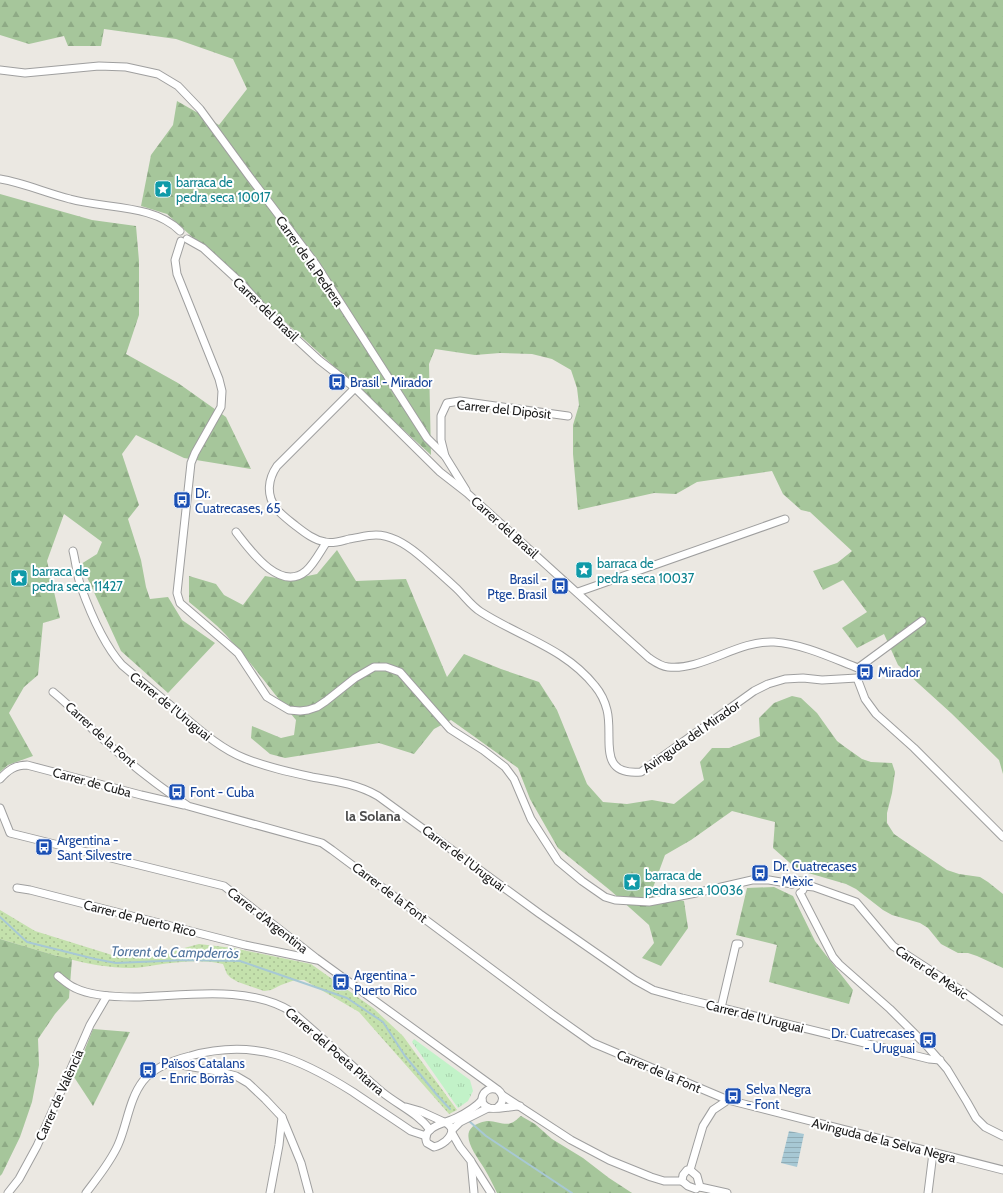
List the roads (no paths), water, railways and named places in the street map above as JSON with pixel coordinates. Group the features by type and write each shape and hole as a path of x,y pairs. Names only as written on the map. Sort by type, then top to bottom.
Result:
{"street":[{"name":"Carrer de la Pedrera","path":"0,70 25,73 99,66 126,67 158,74 178,86 200,109 315,263 427,438 446,456 468,493"},
{"name":"Carrer del Brasil","path":"0,179 19,182 70,200 145,212 169,222 180,231 183,230 187,232 188,235 184,240 203,248 241,283 271,315 319,360 355,388 440,472 468,493 578,592 635,647 660,665 668,667 691,665 740,647 757,643 773,642 812,651 858,668"},
{"path":"184,240 175,260 177,274 219,379 222,391 222,400 221,406 191,463 177,593 180,603 238,654 267,697 289,710 308,710 326,701 356,678 374,667 386,667 400,672 450,729 497,760 504,767 514,779 531,819 558,861 582,881 605,897 616,900 649,902 752,880 770,880 792,884 799,880 802,883 802,890 833,957 890,1009 940,1060 968,1102 976,1118 985,1127 1003,1136"},
{"path":"236,532 255,556 273,572 284,576 294,577 308,570 326,543 309,536 276,509 269,490 272,473 277,466 355,388"},
{"name":"Carrer del Dipòsit","path":"446,456 441,440 441,416 447,404 460,401 568,416"},
{"path":"578,592 785,519"},
{"name":"Avinguda del Mirador","path":"326,543 375,535 391,538 403,543 419,555 480,612 549,647 571,662 596,687 603,700 607,711 609,754 613,762 622,771 632,773 641,772 754,691 768,684 785,679 803,678 822,680 857,678"},
{"name":"Carrer de l'Uruguai","path":"73,551 81,587 105,641 113,655 122,665 209,737 229,751 244,758 270,766 351,784 366,789 401,812 540,914 635,980 653,990 928,1059 940,1060"},
{"path":"922,621 858,668 857,678 865,699 876,714 914,748 1003,837"},
{"name":"Carrer de la Font","path":"53,692 70,706 105,741 169,793 188,806 322,843 592,1043 728,1100"},
{"name":"Carrer de Cuba","path":"0,779 6,772 15,767 27,765 188,806"},
{"name":"Carrer d'Argentina","path":"0,808 10,833 224,886 321,962 495,1088"},
{"path":"792,884 791,888 793,891 802,890"},
{"name":"Carrer de Mèxic","path":"802,890 814,887 856,902 893,946 959,989 1003,1021"},
{"name":"Carrer de Puerto Rico","path":"17,888 30,890 245,945 287,953 321,962"},
{"path":"287,953 299,944"},
{"path":"721,1008 736,944 739,944"},
{"name":"Carrer del Poeta Pitarra","path":"58,976 74,988 108,996 144,997 216,993 250,997 274,1003 292,1012 351,1066 400,1105 425,1122 428,1133"},
{"name":"Carrer de València","path":"8,1193 19,1179 37,1146 90,1025 108,996"},
{"path":"86,1193 110,1160 118,1145 134,1097 143,1081 151,1072 174,1060 207,1051 250,1049 287,1058 323,1074 411,1131 428,1133"},
{"path":"170,1062 236,1076 248,1083 265,1099 282,1117 301,1163 309,1193"},
{"name":"Carrer d'Argentina","path":"471,1070 478,1079 483,1097"},
{"path":"520,1106 495,1109 488,1108 460,1122 446,1141 437,1147 432,1147 427,1143 428,1133 438,1124 456,1118 475,1107 489,1089 495,1088 502,1095 520,1106 571,1140 609,1160 664,1181 682,1181 688,1186 697,1190 727,1193"},
{"path":"498,1108 502,1102 502,1095"},
{"path":"483,1097 485,1106 488,1108"},
{"path":"690,1170 703,1126 713,1110 728,1100"},
{"name":"Avinguda de la Selva Negra","path":"728,1100 1003,1170"},
{"name":"Carrer del Poeta Pitarra","path":"400,1105 420,1111 444,1122"},
{"path":"270,1193 279,1145 282,1117"},
{"path":"444,1122 450,1125 460,1147 472,1161 491,1193"},
{"path":"446,1141 460,1147"},
{"path":"928,1193 933,1153"},
{"path":"472,1161 474,1193"},
{"path":"682,1181 682,1175 687,1170 690,1170"},
{"path":"690,1170 697,1176 697,1190"}],"water":[{"path":"789,1131 804,1134 797,1167 781,1163"}],"waterway":[{"name":"Torrent de Campderròs","path":"0,917 27,942 95,959 116,963 185,960 240,961 347,998 383,1022 405,1056 450,1109"},
{"name":"Torrent de Campderròs","path":"469,1121 486,1136 572,1193"}],"place":[{"name":"barraca de pedra seca 10017","path":"163,189"},
{"name":"Brasil - Mirador","path":"337,382"},
{"name":"Dr. Cuatrecases, 65","path":"182,500"},
{"name":"barraca de pedra seca 10037","path":"584,570"},
{"name":"barraca de pedra seca 11427","path":"19,578"},
{"name":"Brasil - Ptge. Brasil","path":"560,586"},
{"name":"Mirador","path":"865,672"},
{"name":"Font - Cuba","path":"177,792"},
{"name":"Argentina - Sant Silvestre","path":"44,847"},
{"name":"Dr. Cuatrecases - Mèxic","path":"760,873"},
{"name":"barraca de pedra seca 10036","path":"632,882"},
{"name":"Argentina - Puerto Rico","path":"341,982"},
{"name":"Dr. Cuatrecases - Uruguai","path":"928,1040"},
{"name":"Països Catalans - Enric Borràs","path":"148,1070"},
{"name":"Selva Negra - Font","path":"733,1096"}],"district":[{"name":"la Solana","path":"373,816"}]}
